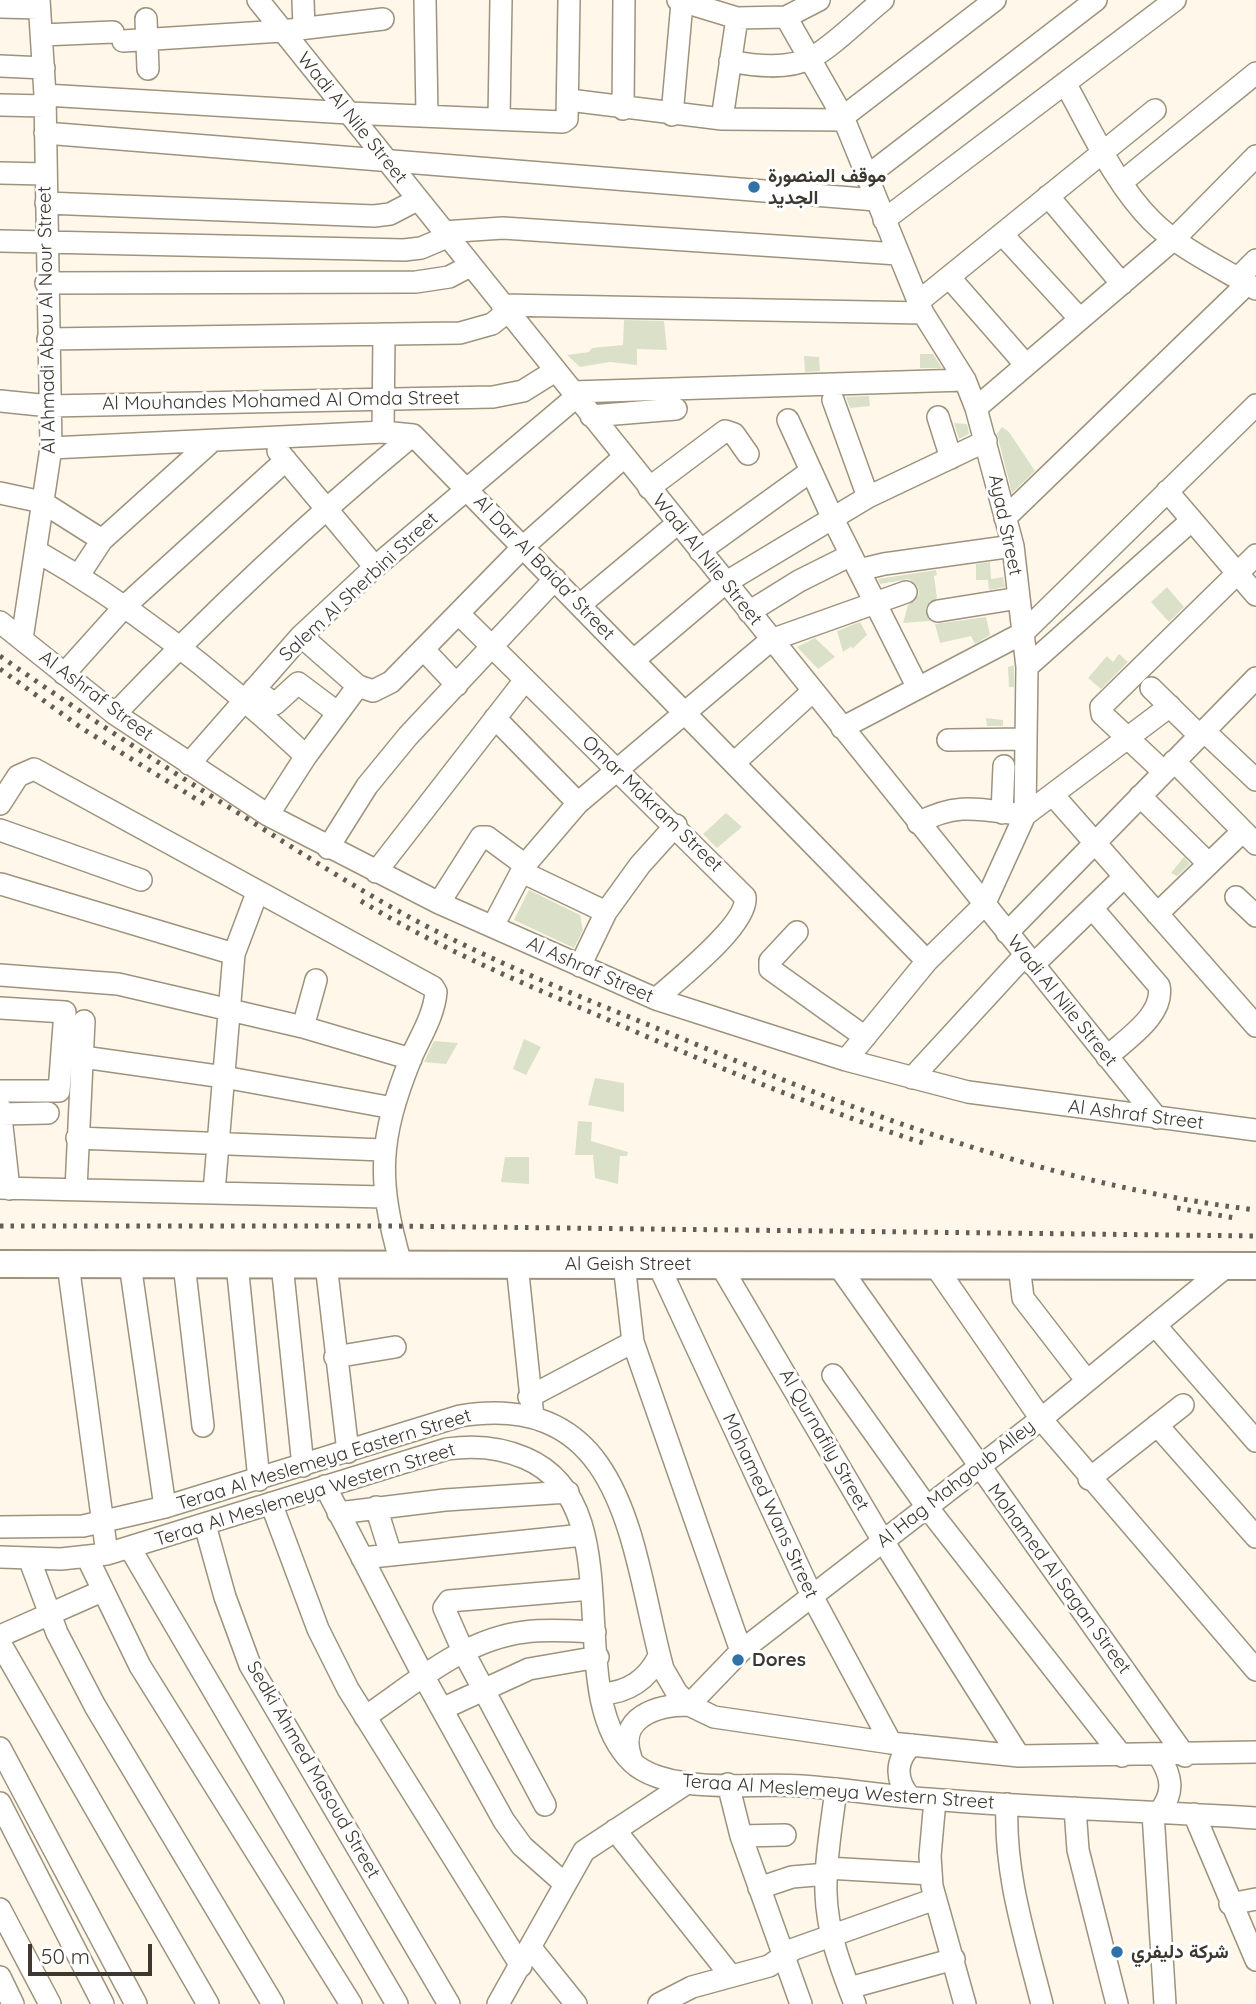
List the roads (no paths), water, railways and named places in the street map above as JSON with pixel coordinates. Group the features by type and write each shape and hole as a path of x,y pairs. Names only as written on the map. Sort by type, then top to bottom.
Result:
{"main road":[{"name":"Al Geish Street","path":"0,1264 1256,1266"}],"street":[{"name":"Wadi Al Nile Street","path":"258,0 1157,1118"},
{"path":"303,0 304,28"},
{"path":"425,0 427,115"},
{"path":"499,119 501,0"},
{"path":"567,110 569,0"},
{"path":"623,109 624,0"},
{"path":"672,115 680,2 737,18 786,17 819,0"},
{"path":"730,61 751,65 779,65 810,58 883,0"},
{"path":"0,105 45,101 499,119 567,110 623,109 722,119 844,118 995,0"},
{"path":"866,177 1096,0"},
{"path":"46,133 384,159 880,210 1065,83 1175,0"},
{"path":"0,7 39,4"},
{"name":"Al Ahmadi Abou Al Nour Street","path":"22,639 51,448 46,283 46,133 39,4"},
{"name":"Ayad Street","path":"786,17 844,118 920,307 965,380 976,408 1013,546 1027,667 1025,816 984,905 927,961 846,1060"},
{"path":"722,119 737,18"},
{"path":"42,35 118,36 147,29 282,31 383,19"},
{"path":"147,29 148,69"},
{"path":"0,66 44,68"},
{"path":"1122,182 1256,73"},
{"path":"1065,83 1122,182 1152,221 1174,239 1247,284"},
{"path":"48,339 477,330 492,324 505,309 920,307 949,277 1155,110"},
{"path":"976,408 1174,239 1256,156"},
{"path":"0,173 45,174"},
{"path":"1048,196 1122,284"},
{"path":"46,203 374,216 390,214 417,200"},
{"path":"0,241 404,250 421,248 445,235 503,228 898,254"},
{"path":"1002,234 1080,319"},
{"path":"1005,518 1247,284 1256,260"},
{"path":"46,283 416,282 449,277 470,266"},
{"path":"949,277 1026,365"},
{"path":"383,432 384,334"},
{"name":"Al Mouhandes Mohamed Al Omda Street","path":"0,401 50,406 508,395 537,384 555,372"},
{"path":"574,394 965,380"},
{"name":"Salem Al Sherbini Street","path":"189,764 301,636 375,567 468,489 574,394"},
{"path":"834,400 868,497"},
{"path":"842,728 1023,634 1256,405"},
{"path":"591,416 676,409"},
{"path":"939,417 951,458"},
{"path":"788,420 833,519 918,688"},
{"path":"649,488 724,431 734,433 748,454"},
{"path":"51,448 383,432 413,435"},
{"path":"115,714 179,647 325,508 413,435"},
{"name":"Al Dar Al Baida' Street","path":"413,435 927,961"},
{"path":"267,439 375,567"},
{"path":"79,575 102,540 212,441"},
{"path":"634,660 725,583 868,497 986,441"},
{"path":"301,636 333,661 358,686 370,691 385,687 523,546 624,457"},
{"path":"64,674 125,606 286,460"},
{"path":"700,551 811,471"},
{"path":"1167,491 1256,595"},
{"path":"0,493 43,502 102,540"},
{"path":"1027,667 1192,520"},
{"path":"581,604 678,523"},
{"path":"749,612 799,581 855,563 884,564 1013,546"},
{"path":"36,551 79,575 179,647 249,693 273,704 294,683 307,688 338,713"},
{"path":"1157,914 1209,864 1250,838 1169,766 1129,739 1102,714 1102,704 1256,555"},
{"path":"328,848 367,786 408,736 555,579"},
{"path":"493,926 524,869 578,803 771,640 906,592"},
{"path":"938,611 1019,598"},
{"name":"Omar Makram Street","path":"458,614 494,646 525,680 742,891 746,901 741,916 656,999"},
{"name":"Al Ashraf Street","path":"0,622 115,714 268,815 376,873 439,903 656,999 846,1060 968,1092 1256,1130"},
{"path":"424,650 457,685"},
{"path":"307,688 333,661"},
{"path":"376,873 525,680"},
{"path":"268,815 306,756 358,686"},
{"path":"1152,688 1256,780"},
{"path":"1007,933 1202,733 1252,689"},
{"path":"734,763 813,691"},
{"path":"249,693 306,756"},
{"path":"918,822 948,808 1025,816 1170,706"},
{"path":"495,718 578,803"},
{"path":"948,740 1026,739"},
{"path":"1002,813 1004,766"},
{"path":"0,804 18,776 34,769 433,987 435,1001 393,1108 383,1150 384,1197 401,1264"},
{"path":"1053,795 1256,1027"},
{"path":"1140,796 1209,864"},
{"path":"580,966 606,912 640,865 676,825"},
{"path":"0,830 141,880"},
{"path":"439,903 481,837 487,837 524,869 606,912"},
{"path":"912,1078 1029,960 1092,908 1124,877"},
{"path":"0,890 0,882 234,954"},
{"path":"214,1192 234,954 257,893"},
{"path":"1236,897 1256,916"},
{"path":"1092,908 1159,986 1160,994 1157,1009 1107,1057"},
{"path":"797,932 770,961 769,969 864,1037"},
{"path":"0,975 118,984 303,1027 411,1059"},
{"path":"303,1027 316,979"},
{"path":"0,1008 65,1010 72,1056 77,1138 76,1189"},
{"path":"0,1091 57,1093 84,1021"},
{"path":"72,1056 224,1077 393,1108"},
{"path":"48,1113 1,1118 5,1189 384,1197"},
{"path":"77,1138 383,1150"},
{"path":"68,1264 102,1522 97,1555 102,1591 140,1666 351,2004"},
{"path":"131,1264 165,1507"},
{"path":"184,1264 204,1426"},
{"path":"237,1264 259,1480"},
{"path":"282,1264 303,1466"},
{"path":"326,1264 348,1452"},
{"path":"517,1264 531,1407 633,1342"},
{"path":"624,1264 633,1342 741,1651"},
{"name":"Mohamed Wans Street","path":"658,1264 812,1597 901,1744"},
{"name":"Al Qurnafily Street","path":"720,1264 883,1541 1019,1756"},
{"name":"Mohamed Al Sagan Street","path":"837,1264 1185,1756"},
{"path":"934,1264 1041,1419 1089,1479 1256,1670"},
{"path":"1019,1265 1023,1298 1087,1381"},
{"name":"Al Hag Mahgoub Alley","path":"689,1705 741,1651 1041,1419 1227,1266"},
{"path":"1155,1325 1256,1441"},
{"path":"335,1357 395,1347"},
{"path":"833,1375 927,1507 1122,1756"},
{"path":"1089,1479 1183,1405"},
{"name":"Teraa Al Meslemeya Eastern Street","path":"0,1527 63,1528 102,1522 259,1480 460,1416 531,1407 578,1442 601,1467 616,1492 659,1656 669,1682 689,1705 714,1717 901,1744 1019,1756 1185,1756 1256,1752"},
{"path":"1157,1425 1256,1537"},
{"name":"Teraa Al Meslemeya Western Street","path":"0,1557 97,1555 130,1548 447,1448 481,1447 532,1461 562,1481 568,1492 583,1535 601,1694 611,1729 633,1763 654,1775 687,1783 836,1789 936,1800 1256,1818"},
{"path":"325,1486 424,1677 512,1835 565,1884"},
{"path":"338,1513 376,1507 568,1492"},
{"path":"271,1503 318,1629 365,1717 526,1957 576,2004"},
{"path":"376,1507 391,1555"},
{"name":"Sedki Ahmed Masoud Street","path":"205,1525 233,1620 250,1665 449,2004"},
{"path":"362,1558 583,1535"},
{"path":"130,1548 397,2004"},
{"path":"29,1558 50,1614 95,1706 273,2004"},
{"path":"545,1805 463,1651 444,1611 445,1605 449,1601 591,1589"},
{"path":"0,1636 102,1591"},
{"path":"365,1717 463,1651 482,1642 524,1632 595,1632"},
{"path":"0,1643 208,2004"},
{"path":"601,1694 637,1684 646,1676 659,1656"},
{"path":"442,1709 529,1669 598,1657"},
{"path":"633,1763 627,1741 636,1720 663,1706 689,1705"},
{"path":"901,1744 898,1775 910,1797"},
{"path":"0,1748 136,2004"},
{"path":"1159,1756 1170,1775 1171,1785 1170,1795 1156,1812 1165,2004"},
{"path":"498,2004 583,1851 687,1783"},
{"path":"728,1784 740,1836 801,2004"},
{"path":"836,1789 827,1871 827,1903 832,1936 852,1996 954,1959"},
{"path":"936,1800 931,1874 935,1899 965,2004"},
{"path":"0,1802 103,2004"},
{"path":"1007,1804 1009,1876 1042,2004"},
{"path":"1075,1808 1078,1850 1117,2004"},
{"path":"1194,1814 1256,1961"},
{"path":"615,1830 731,1976"},
{"path":"740,1836 785,1835"},
{"path":"759,1888 792,1877 827,1871 931,1874"},
{"path":"659,2004 693,1995 731,1976 769,1966 784,1956 832,1936 935,1899"},
{"path":"1230,1904 1256,1899"},
{"path":"0,1909 50,2004"},
{"path":"0,1977 13,2004"}],"railway":[{"path":"0,656 148,755 345,880 411,918 523,972 848,1105 981,1150 1117,1186 1256,1210"},
{"path":"0,669 83,729 209,807"},
{"path":"361,901 476,962 636,1032 800,1099 926,1144"},
{"path":"1177,1208 1235,1218"},
{"path":"0,1226 390,1226 1256,1236"}],"place":[{"name":"موقف المنصورة الجديد","path":"754,187"},
{"name":"Dores","path":"738,1660"},
{"name":"شركة دليفري","path":"1117,1952"}]}
